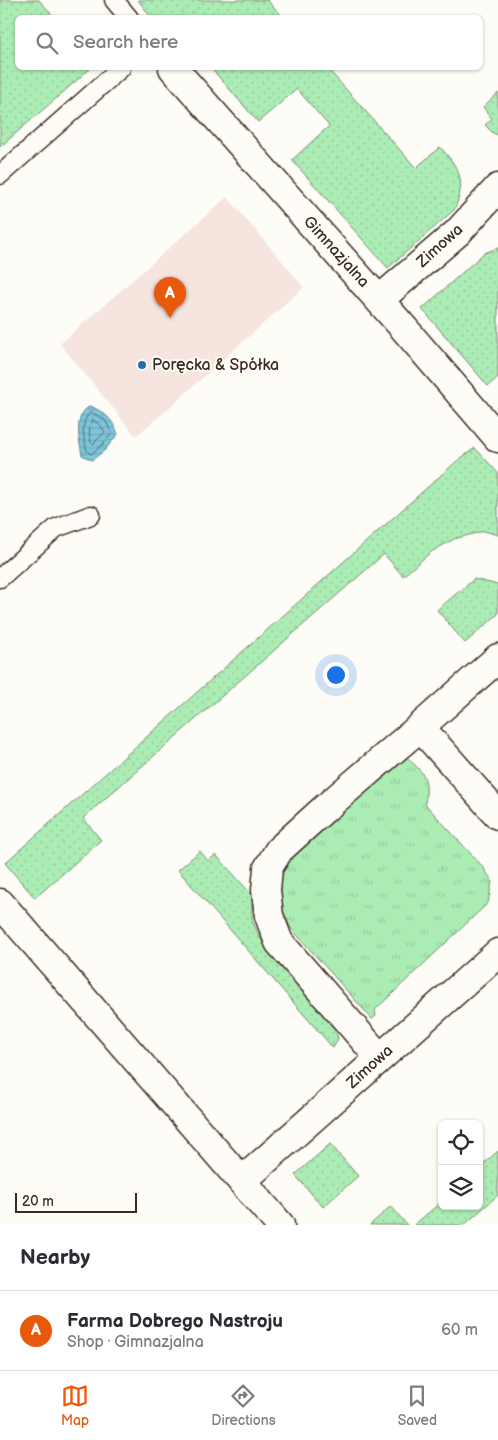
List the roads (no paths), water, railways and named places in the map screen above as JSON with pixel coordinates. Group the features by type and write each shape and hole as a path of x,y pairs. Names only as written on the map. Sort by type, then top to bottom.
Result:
{"street":[{"name":"Gimnazjalna","path":"175,70 379,300 498,438"},
{"name":"Zimowa","path":"379,300 458,232 498,188"},
{"path":"380,1058 279,942 269,916 266,890 268,868 279,850 498,658"},
{"path":"420,727 498,815"},
{"path":"0,902 280,1225"},
{"name":"Zimowa","path":"242,1181 498,953"}],"lane":[{"path":"114,0 126,15"},
{"path":"0,175 119,70"},
{"path":"0,578 56,528 91,515"}],"water":[{"path":"90,406 108,417 118,434 105,450 92,460 82,455 78,428 81,416"}],"place":[{"name":"Farma Dobrego Nastroju","path":"170,318"},
{"name":"Poręcka & Spółka","path":"142,365"}]}
